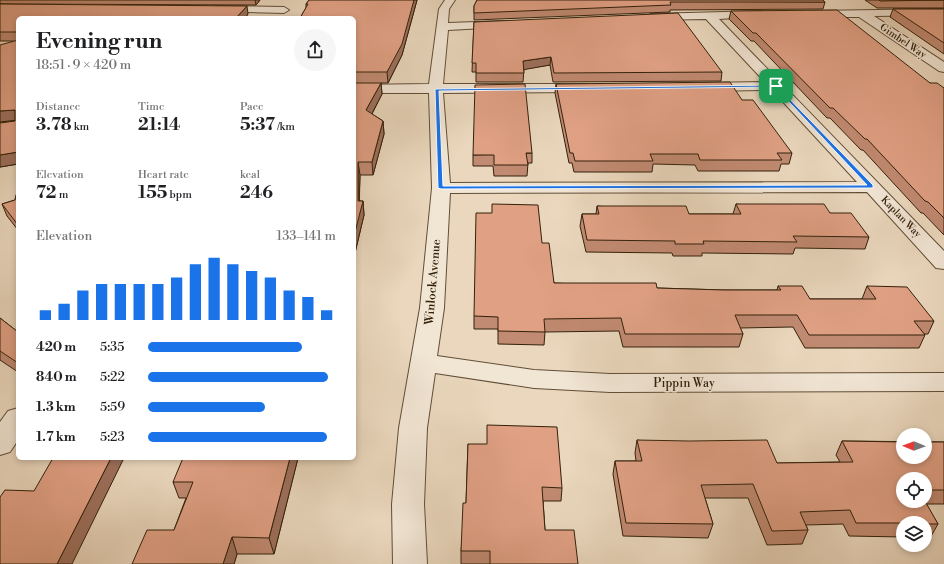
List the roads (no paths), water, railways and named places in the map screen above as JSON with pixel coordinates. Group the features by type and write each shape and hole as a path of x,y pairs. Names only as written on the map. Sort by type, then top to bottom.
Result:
{"street":[{"path":"207,9 281,14 291,0"},
{"name":"Winlock Avenue","path":"410,564 408,504 413,428 425,362 432,308 441,188 436,89 444,9 450,0"},
{"path":"800,14 944,12"},
{"name":"Gimbel Way","path":"861,13 944,68"},
{"path":"643,18 770,14"},
{"name":"Kaplan Way","path":"709,15 944,263"},
{"path":"442,26 512,24"},
{"path":"689,87 776,86"},
{"path":"356,89 602,88"},
{"path":"441,188 871,187"},
{"name":"Pippin Way","path":"425,362 460,370 534,379 610,383 944,382"},
{"path":"0,415 16,417"},
{"path":"0,444 16,420"}]}
